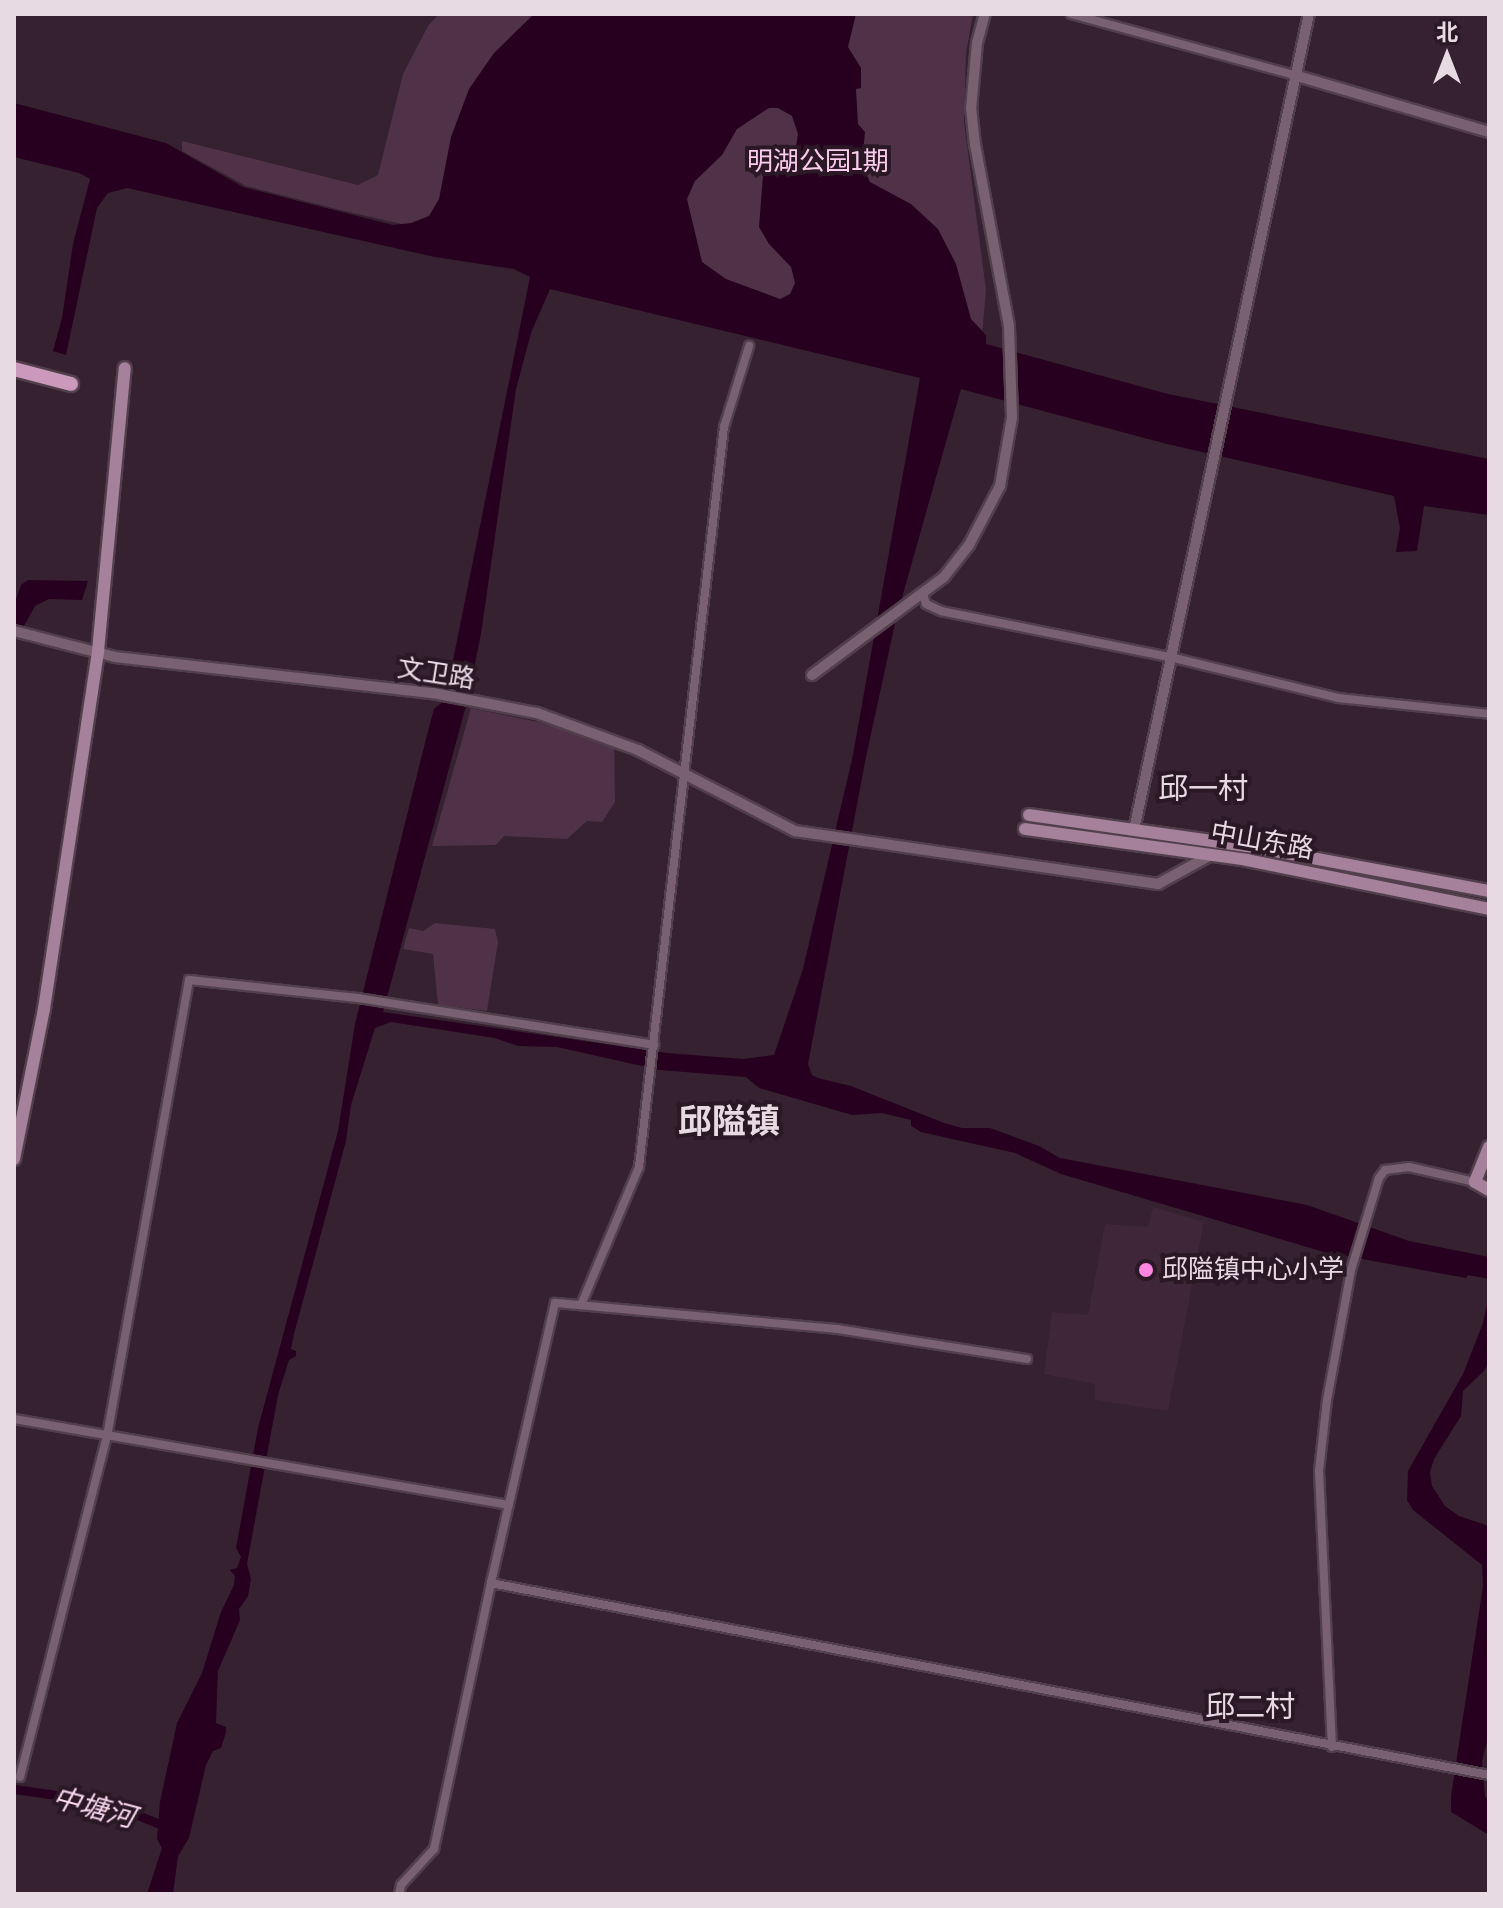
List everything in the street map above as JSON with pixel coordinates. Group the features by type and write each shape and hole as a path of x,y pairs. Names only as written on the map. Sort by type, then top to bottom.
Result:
{"main road":[{"path":"14,1159 44,1009 98,651 125,368"},
{"path":"14,369 71,384"},
{"name":"中山东路","path":"1029,815 1248,846 1489,891"},
{"name":"中山东路","path":"1025,829 1211,855 1489,909"},
{"path":"1489,1147 1475,1182 1489,1190"}],"street":[{"path":"812,675 923,594 952,566 990,510 1000,486 1012,417 1009,326 971,109 977,43 985,14"},
{"path":"1071,14 1489,132"},
{"path":"1134,830 1309,14"},
{"path":"581,1305 639,1167 724,427 749,346"},
{"path":"923,594 926,604 941,611 1170,657 1338,698 1489,714"},
{"name":"文卫路","path":"14,631 115,657 433,693 537,713 638,750 795,831 1158,884 1211,855"},
{"path":"20,1777 107,1436 189,980 358,998 396,1007 654,1045"},
{"path":"1332,1747 1319,1471 1327,1400 1351,1270 1366,1214 1385,1170 1409,1167 1475,1182"},
{"path":"399,1894 401,1885 434,1849 555,1303 837,1329 1027,1359"},
{"path":"14,1419 509,1505"},
{"path":"491,1583 1443,1769 1489,1775"}],"shaded area":[{"path":"534,14 856,14 848,47 861,68 861,88 856,89 858,124 865,132 862,165 870,182 911,204 938,229 956,264 971,319 986,335 986,344 1168,394 1489,459 1489,515 1424,506 1417,551 1396,552 1400,528 1394,496 1167,444 961,389 896,619 866,757 808,1064 812,1075 818,1078 851,1086 944,1123 962,1128 990,1128 1039,1146 1060,1158 1307,1205 1409,1241 1489,1257 1489,1279 1468,1275 1466,1278 1324,1252 1061,1174 1015,1153 921,1132 911,1126 911,1120 882,1113 852,1115 759,1088 746,1077 660,1070 557,1047 518,1046 495,1038 391,1022 375,1028 351,1105 346,1141 294,1334 291,1349 296,1351 296,1356 289,1360 278,1395 247,1564 251,1579 248,1596 239,1609 240,1620 218,1671 216,1723 226,1727 226,1732 221,1748 213,1751 206,1765 189,1838 178,1856 173,1894 147,1894 162,1848 157,1839 160,1802 177,1723 202,1673 221,1612 234,1585 235,1576 230,1570 237,1568 241,1557 236,1548 258,1428 338,1131 355,1024 426,739 434,709 445,700 530,277 514,269 435,257 127,188 108,193 97,208 66,355 53,351 62,318 73,244 90,179 79,173 14,157 14,103 166,143 243,187 393,225 411,223 429,216 439,199 451,137 469,89 494,53","holes":["769,108 778,108 792,116 798,134 795,153 764,166 759,227 769,244 791,267 795,283 790,294 780,299 726,279 702,262 687,199 695,181 722,155 737,129","550,289 920,378 853,755 803,969 774,1055 743,1059 667,1053 383,1012 467,702 481,634 516,389 531,333"]},
{"path":"28,580 88,581 82,600 49,599 35,606 14,644 14,605 21,585"},
{"name":"邱隘镇中心小学","path":"1153,1207 1204,1222 1168,1411 1095,1400 1095,1384 1044,1374 1052,1312 1088,1315 1105,1224 1148,1227"},
{"path":"1489,1295 1489,1359 1485,1370 1463,1391 1461,1416 1434,1459 1430,1472 1432,1486 1445,1506 1459,1516 1489,1526 1489,1734 1482,1761 1485,1796 1489,1802 1489,1835 1451,1812 1483,1586 1482,1565 1413,1510 1407,1500 1408,1471 1463,1374 1483,1323"}],"green space":[{"name":"明湖公园1期","path":"439,14 973,14 966,53 964,122 986,290 982,335 693,291 336,209 246,186 182,151 182,141 358,185 378,175 403,74 428,26"},
{"path":"471,708 614,738 615,802 602,822 587,821 567,839 504,836 496,845 432,846"},
{"path":"435,923 495,929 498,942 487,1011 438,1005 433,954 403,949 409,928 423,931"}],"waterway":[{"name":"中塘河","path":"14,1789 64,1796 135,1814 169,1828"}],"place":[{"name":"邱隘镇中心小学","path":"1146,1270"}],"district":[{"name":"邱一村","path":"1203,788"},
{"name":"邱隘镇","path":"729,1121"},
{"name":"邱二村","path":"1250,1706"}]}
